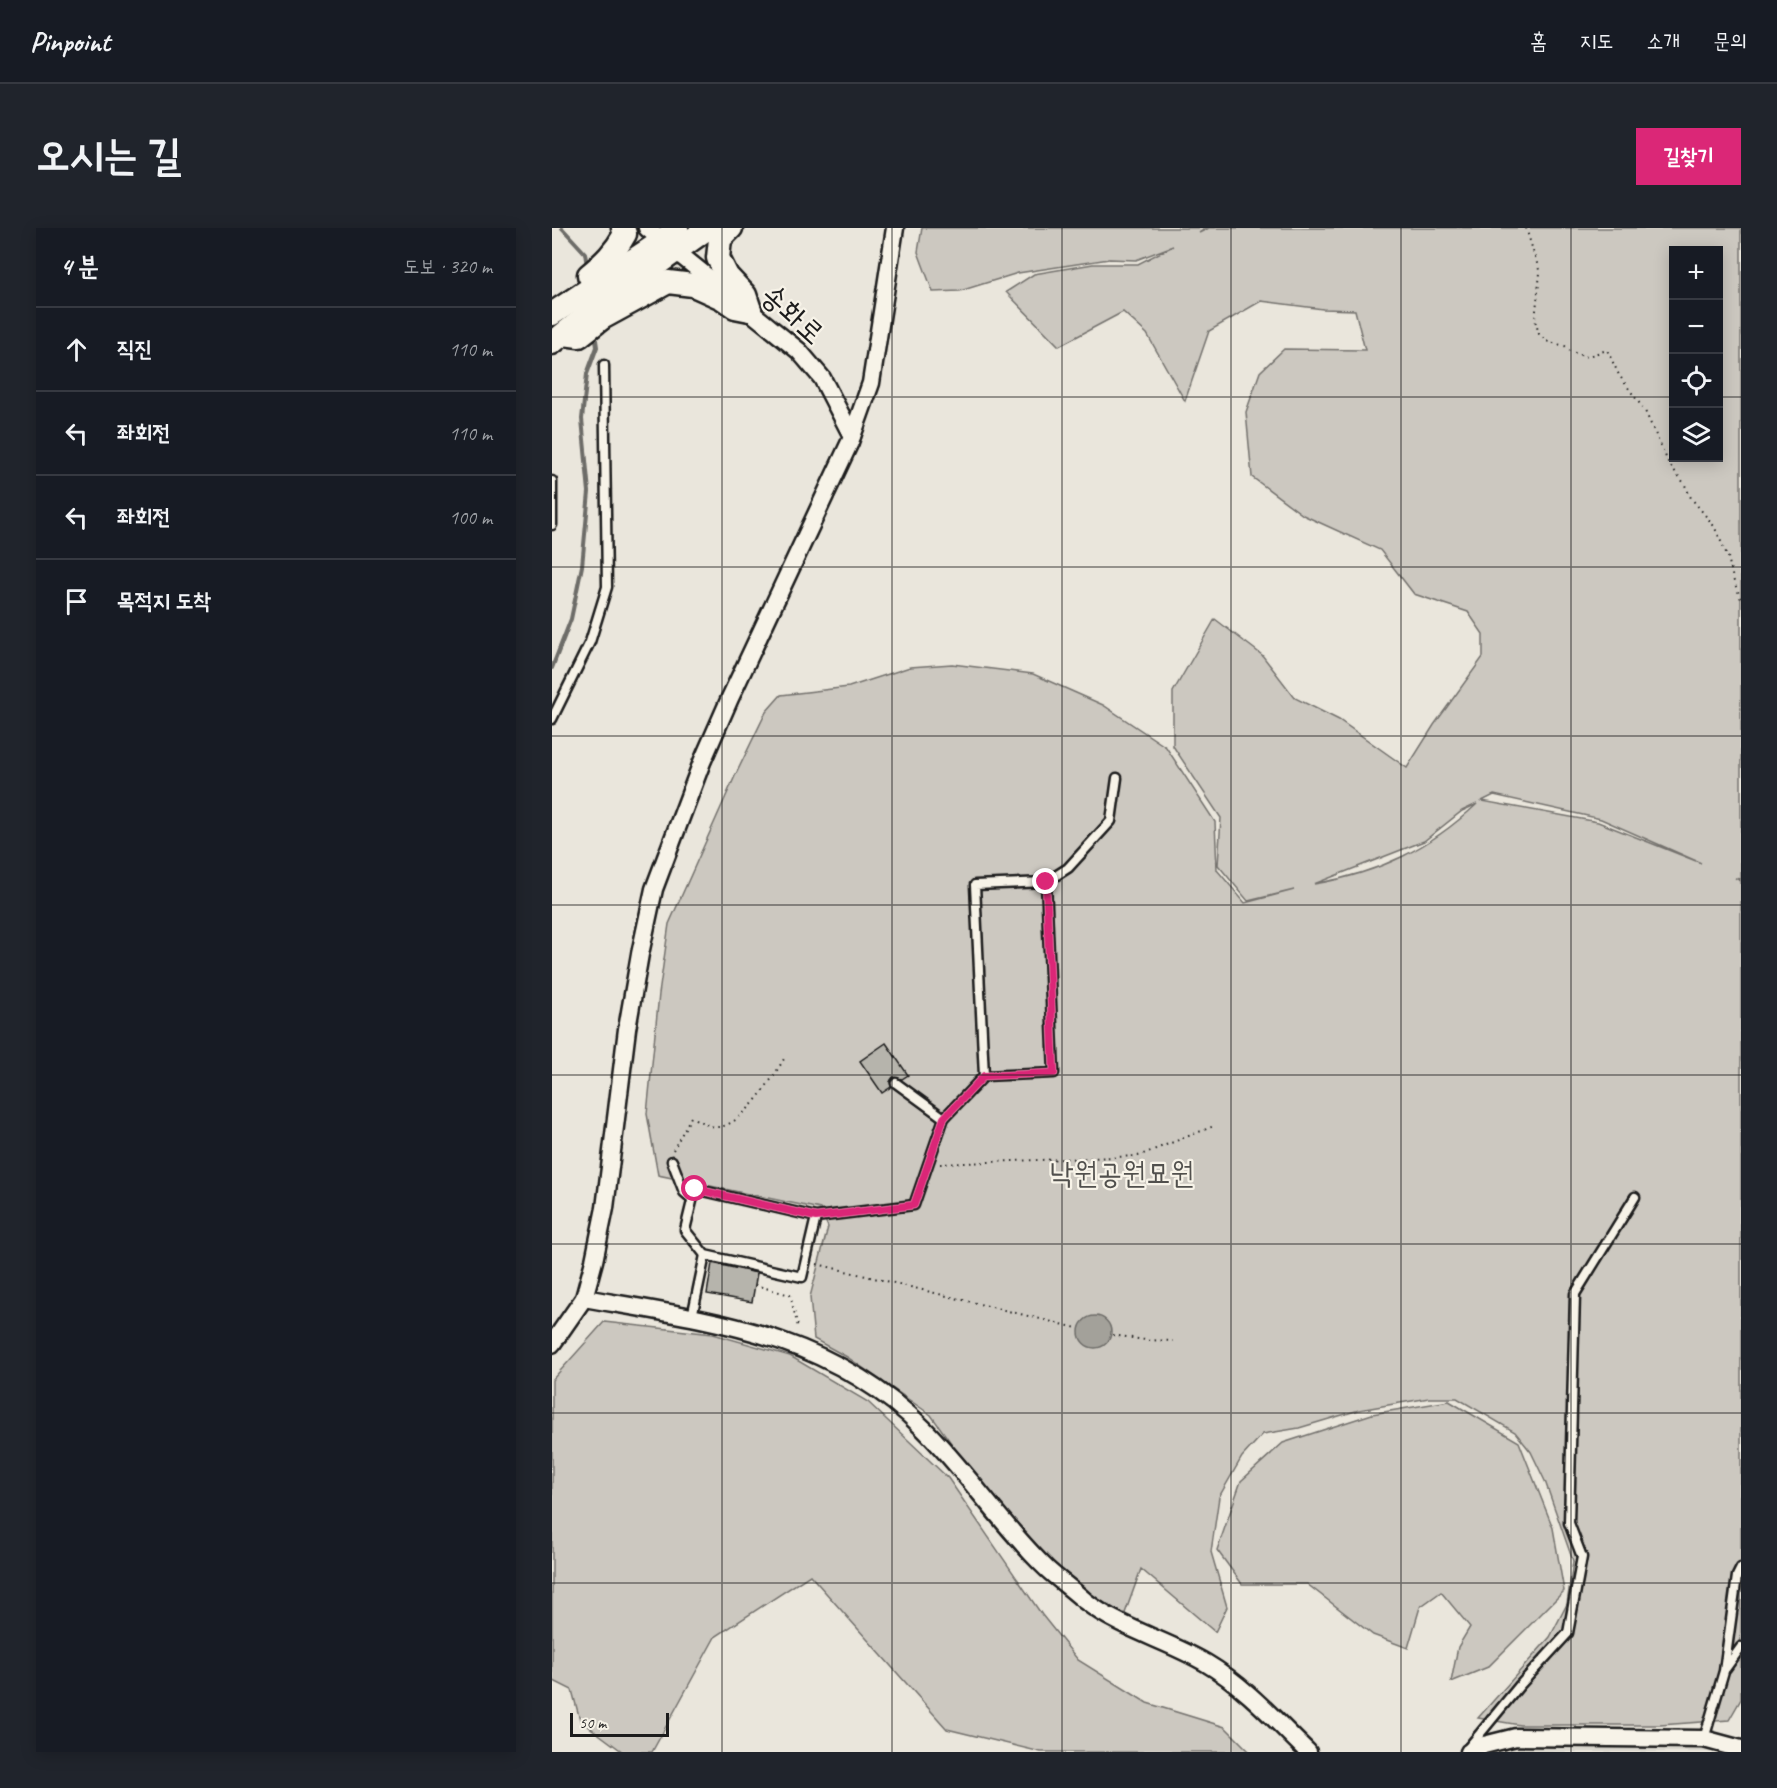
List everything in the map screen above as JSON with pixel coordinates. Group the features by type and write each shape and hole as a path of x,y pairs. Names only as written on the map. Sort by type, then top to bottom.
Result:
{"main road":[{"path":"599,294 608,260 625,234 623,228"},
{"path":"558,338 599,294 665,237 708,228"},
{"path":"559,310 599,294 668,282 693,285 722,298 735,307 750,310 745,295 727,276 718,258 717,248 720,239 731,228"}],"street":[{"path":"552,1344 584,1298 594,1261 605,1208 627,1029 654,888 707,751 852,436 871,383 895,228"},
{"name":"송화로","path":"665,237 799,351 822,378 852,436"},
{"path":"584,1298 692,1317 769,1336 807,1349 845,1368 874,1388 923,1428 1028,1549 1063,1582 1110,1618 1207,1663 1249,1695 1308,1752"},
{"path":"1466,1752 1516,1737 1704,1739 1741,1749"}],"lane":[{"path":"552,719 590,642 607,587 604,365"},
{"path":"552,482 552,525"},
{"path":"984,1076 975,885 1046,882 1068,868 1111,821 1117,778"},
{"path":"816,1217 802,1277 705,1255 685,1230 695,1189 816,1217 914,1205 944,1118 984,1076 1054,1073 1046,882"},
{"path":"896,1083 944,1118"},
{"path":"672,1161 684,1191 692,1199"},
{"path":"1466,1752 1520,1685 1568,1633 1582,1557 1569,1522 1575,1294 1635,1197"},
{"path":"692,1317 705,1255"},
{"path":"1704,1739 1724,1671 1737,1576 1741,1568"},
{"path":"1724,1671 1741,1647"}],"path":[{"path":"1526,228 1540,273 1535,320 1539,334 1542,339 1565,346 1570,351 1585,357 1607,350 1619,375 1645,411 1669,464 1684,483 1691,498 1714,526 1728,557 1741,599"},
{"path":"672,1161 674,1147 691,1117 716,1128 734,1122 768,1085 784,1059"},
{"path":"928,1165 1138,1156 1214,1126"},
{"path":"805,1262 1077,1328"},
{"path":"755,1285 790,1296 798,1327"},
{"path":"1113,1335 1173,1341"}],"shaded area":[{"path":"1095,1316 1106,1321 1111,1332 1106,1343 1095,1348 1084,1343 1079,1332 1084,1321"},
{"path":"1494,1745 1702,1745 1735,1752 1477,1752"}],"green space":[{"name":"낙원공원묘원","path":"922,228 1207,228 1199,233 1209,228 1741,228 1741,879 1735,878 1741,881 1741,1699 1729,1720 1660,1725 1520,1725 1478,1718 1550,1637 1567,1604 1573,1561 1545,1481 1531,1452 1515,1432 1457,1398 1429,1398 1359,1410 1299,1428 1263,1434 1242,1457 1219,1497 1211,1552 1227,1607 1215,1632 1141,1569 1124,1616 1055,1567 969,1468 931,1415 847,1357 814,1339 810,1297 828,1227 820,1209 658,1175 647,1114 659,994 669,924 766,712 781,695 849,687 910,667 952,664 1033,674 1103,705 1166,747 1215,822 1217,870 1245,903 1294,890 1248,901 1218,865 1221,818 1173,746 1173,692 1215,619 1262,655 1295,698 1339,720 1407,768 1434,725 1483,657 1483,634 1468,612 1414,594 1380,550 1303,515 1252,477 1246,412 1260,372 1284,349 1365,350 1355,310 1323,309 1261,301 1209,331 1185,401 1147,334 1123,312 1059,346 1006,292 1034,274 1093,264 1138,264 1173,246 1136,260 1109,259 1018,273 960,291 933,292 918,252","holes":["1494,795 1601,819 1701,863 1598,822 1482,801","1477,804 1440,834 1402,857 1360,873 1314,884 1424,841 1462,811"]},
{"path":"604,1322 713,1334 790,1356 868,1402 948,1478 1042,1615 1078,1660 1147,1703 1225,1727 1250,1752 1041,1752 947,1729 810,1575 715,1637 652,1752 623,1752 580,1720 572,1690 552,1680 552,1380"},
{"path":"1449,1401 1519,1442 1553,1528 1564,1591 1488,1667 1451,1682 1458,1647 1470,1627 1441,1592 1420,1607 1408,1648 1373,1635 1307,1584 1242,1584 1217,1550 1241,1481 1283,1443 1372,1414"}],"building":[{"path":"886,1043 908,1075 902,1079 893,1077 890,1082 891,1087 882,1093 860,1061"},
{"path":"712,1263 757,1273 752,1302 707,1294"}],"waterway":[{"path":"562,228 585,253 587,266"},
{"path":"552,668 571,619 582,566 589,492 582,419 587,374 597,347 595,333"}],"route":[{"path":"695,1189 816,1217 914,1205 944,1118 984,1076 1054,1073 1046,882"}]}
